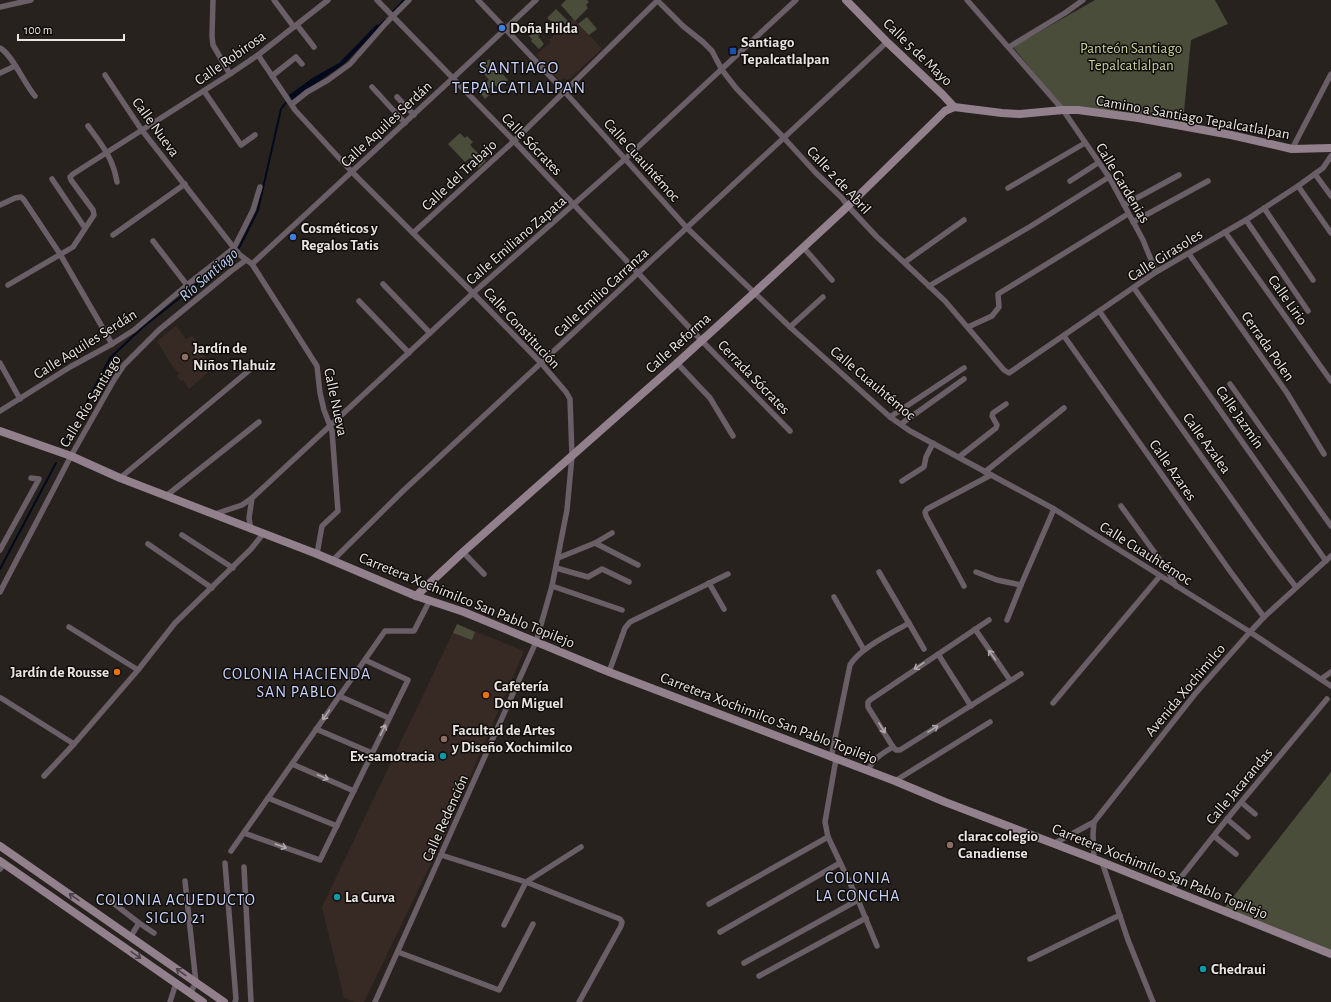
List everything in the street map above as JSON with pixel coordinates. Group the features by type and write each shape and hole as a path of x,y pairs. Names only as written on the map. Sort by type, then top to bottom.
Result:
{"street":[{"path":"0,7 31,0"},
{"path":"213,0 213,45 230,74"},
{"path":"274,0 314,47"},
{"name":"Calle Robirosa","path":"85,228 94,215 94,212 70,177 258,55 328,0"},
{"name":"Calle Sócrates","path":"377,0 514,141 701,340"},
{"path":"291,104 307,92 335,76 350,64 386,23 409,0"},
{"name":"Calle Cuauhtémoc","path":"478,0 564,91 687,228 790,327 890,417 933,443 1054,510 1250,632 1331,686"},
{"name":"Calle Aquiles Serdán","path":"252,264 536,0"},
{"name":"Calle 2 de Abril","path":"657,0 683,26 707,46 718,60 722,70 736,88 815,172 842,198 876,236 945,301 1004,370 1009,373"},
{"name":"Calle del Trabajo","path":"413,233 514,141 657,0"},
{"name":"Calle Emiliano Zapata","path":"215,514 242,505 252,498 473,293 625,159 796,0"},
{"name":"Calle 5 de Mayo","path":"846,0 887,42 943,95 954,108"},
{"name":"Calle Gardenias","path":"967,0 1063,110 1109,177 1142,240 1156,272"},
{"path":"1009,47 1065,13 1083,0"},
{"name":"Calle Emilio Carranza","path":"332,561 404,490 887,42"},
{"path":"0,48 8,55 29,90 35,96"},
{"name":"Calle Constitución","path":"258,55 291,104 352,172 473,293 541,364 566,392 570,399 572,456 567,510 552,586 536,642"},
{"path":"272,76 296,57 302,64"},
{"path":"0,74 14,66"},
{"path":"1292,149 1331,74"},
{"name":"Calle Nueva","path":"105,75 141,130 234,248 240,255 252,264 317,366 320,393 329,426 332,431 338,511 322,526 317,554"},
{"path":"372,87 405,123"},
{"path":"204,91 241,145 255,135"},
{"path":"398,97 414,115"},
{"name":"Camino a Santiago Tepalcatlalpan","path":"954,108 1020,114 1063,110 1138,118 1231,135 1292,149 1331,148"},
{"name":"Calle Reforma","path":"416,596 463,552 754,293 848,206 945,111 954,108"},
{"path":"88,126 107,152 113,164 117,182"},
{"path":"1008,188 1085,143"},
{"name":"Calle Girasoles","path":"1009,373 1100,312 1156,272 1246,220 1298,186 1323,168 1331,156"},
{"path":"1070,181 1098,163"},
{"path":"1315,174 1331,196"},
{"path":"1124,205 1179,175"},
{"path":"929,286 1031,226 1109,177"},
{"path":"8,285 73,247 85,228 52,179"},
{"path":"1133,222 1208,181"},
{"path":"112,235 184,184"},
{"path":"1298,186 1331,233"},
{"path":"234,248 252,210 260,187"},
{"path":"0,205 15,198 21,197 24,200 60,254 112,344"},
{"path":"1264,208 1313,280"},
{"path":"968,327 992,316 999,307 1000,300 998,294 1128,214"},
{"path":"905,262 964,220"},
{"path":"1246,220 1308,310"},
{"name":"Calle Lirio","path":"1225,232 1331,381"},
{"path":"153,241 186,285"},
{"path":"803,247 832,280"},
{"name":"Calle Aquiles Serdán","path":"0,412 70,367 134,330 186,285 234,248"},
{"name":"Cerrada Polen","path":"1189,254 1287,393 1324,454"},
{"name":"Calle Río Santiago","path":"0,592 71,456 107,391 124,365 159,330 246,260"},
{"path":"382,284 430,333"},
{"name":"Calle Jazmín","path":"1134,288 1326,561"},
{"path":"790,327 823,297"},
{"path":"359,301 409,353"},
{"name":"Calle Azalea","path":"1100,312 1149,384 1278,565 1296,587"},
{"name":"Calle Azares","path":"1064,336 1264,617"},
{"name":"Cerrada Sócrates","path":"701,340 790,431"},
{"path":"677,363 710,398 733,436"},
{"path":"0,364 20,399"},
{"path":"120,478 252,368"},
{"path":"890,417 964,368"},
{"path":"901,424 964,379"},
{"path":"1230,384 1331,526"},
{"path":"959,457 996,428 997,425 992,416 993,413 1006,404"},
{"path":"985,472 1064,408"},
{"path":"166,496 259,422"},
{"name":"Carretera Xochimilco San Pablo Topilejo","path":"0,431 71,456 120,478 215,514 251,530 317,554 416,596 464,612 609,672 895,781 1053,844 1098,860 1331,954"},
{"path":"902,481 924,467 926,457 933,443"},
{"path":"964,586 925,512 927,509 991,475"},
{"path":"0,550 39,479 31,478"},
{"path":"251,530 249,518 252,498"},
{"path":"1121,506 1168,571 1176,586"},
{"path":"1007,620 1054,510"},
{"path":"558,558 595,543 612,533"},
{"path":"182,534 233,568"},
{"path":"44,776 74,744 138,670 175,623 252,549 263,534"},
{"path":"595,543 638,565"},
{"path":"148,544 212,588"},
{"path":"463,552 484,574"},
{"name":"Avenida Xochimilco","path":"1094,822 1195,694 1250,632 1264,617 1331,556"},
{"path":"556,568 588,577 602,569 629,582"},
{"path":"879,572 924,649"},
{"path":"976,572 997,580 1021,585"},
{"path":"609,672 625,628 630,622 728,574"},
{"path":"1053,703 1160,576"},
{"path":"709,583 724,609"},
{"path":"552,586 622,610"},
{"path":"834,597 864,650"},
{"path":"231,851 385,631 414,631 430,600"},
{"path":"989,620 870,700 868,702 868,707 893,747 896,750 900,750 1021,674"},
{"path":"877,946 858,900 828,837 824,822 850,665 864,650 909,623"},
{"path":"69,627 138,670"},
{"path":"975,629 1010,680"},
{"name":"Calle Redención","path":"375,1002 536,642"},
{"path":"938,654 971,706"},
{"path":"244,832 320,860 408,680 365,660"},
{"path":"1321,679 1331,672"},
{"path":"339,696 389,718"},
{"path":"1,698 74,744"},
{"name":"Calle Jacarandas","path":"1171,890 1227,819 1242,803 1327,699"},
{"path":"895,781 990,722"},
{"path":"316,729 372,754"},
{"path":"868,771 870,765 875,759 893,747"},
{"path":"292,764 354,791"},
{"path":"268,798 337,826"},
{"path":"1242,803 1255,814"},
{"path":"1227,819 1248,837"},
{"path":"1053,844 1094,822"},
{"path":"1094,822 1093,834 1098,860 1153,1002"},
{"path":"1214,836 1236,854"},
{"path":"709,904 828,837"},
{"path":"0,846 224,1002"},
{"path":"504,925 526,882 581,847"},
{"path":"441,855 526,882 620,919 622,922 621,926 579,1002"},
{"path":"225,863 236,999 235,1002"},
{"path":"720,932 840,864"},
{"path":"1,865 118,942 203,1002"},
{"path":"244,867 251,1002"},
{"path":"185,881 196,983 190,993"},
{"path":"744,963 858,900"},
{"path":"112,902 154,933"},
{"path":"1030,959 1120,915"},
{"path":"759,976 866,918"},
{"path":"118,942 140,923"},
{"path":"398,952 499,990 533,924"},
{"path":"170,1002 176,983"}],"shaded area":[{"path":"573,18 602,49 568,80 564,78 560,81 536,55 551,42 549,40"},
{"name":"Jardín de Niños Tlahuiz","path":"176,326 186,339 193,336 212,369 189,389 183,380 181,381 177,376 179,374 157,341"},
{"name":"Facultad de Artes y Diseño Xochimilco","path":"457,624 524,651 448,828 364,1002 354,1002 344,998 322,907"}],"green space":[{"path":"566,0 587,0 589,2 586,5 588,8 575,21 561,5"},
{"name":"Panteón Santiago Tepalcatlalpan","path":"1095,0 1215,0 1228,24 1191,40 1183,122 1061,106 1013,47"},
{"path":"556,9 568,21 565,24 562,21 552,30 550,28 554,24 547,18"},
{"path":"587,17 597,29 589,35 578,24"},
{"path":"537,29 541,33 538,36 544,44 539,49 531,41 532,39 529,36"},
{"path":"489,59 508,80 499,89 494,84 489,89 492,92 485,99 478,90 489,80 479,68"},
{"path":"460,133 465,138 467,136 473,142 470,145 486,161 479,168 470,158 465,162 448,144"},
{"path":"457,624 475,632 472,640 453,633"},
{"path":"1331,772 1331,951 1222,911"}],"water":[{"path":"381,24 379,28 344,64 291,101 289,95 314,77 339,63 376,25"}],"waterway":[{"name":"Río Santiago","path":"392,13 404,0"},
{"name":"Río Santiago","path":"379,26 385,20"},
{"name":"Río Santiago","path":"64,446 110,358 143,327 231,257 240,246 258,210 281,109 288,100"},
{"name":"Río Santiago","path":"0,569 56,463"}],"place":[{"name":"Doña Hilda","path":"502,28"},
{"name":"Santiago Tepalcatlalpan","path":"733,51"},
{"name":"Cosméticos y Regalos Tatis","path":"293,237"},
{"name":"Jardín de Niños Tlahuiz","path":"185,357"},
{"name":"Jardín de Rousse","path":"117,672"},
{"name":"Cafetería Don Miguel","path":"486,695"},
{"name":"Facultad de Artes y Diseño Xochimilco","path":"444,739"},
{"name":"Ex-samotracia","path":"443,756"},
{"name":"clarac colegio Canadiense","path":"950,845"},
{"name":"La Curva","path":"337,897"},
{"name":"Chedraui","path":"1203,969"}],"district":[{"name":"SANTIAGO TEPALCATLALPAN","path":"519,77"},
{"name":"COLONIA HACIENDA SAN PABLO","path":"297,682"},
{"name":"COLONIA LA CONCHA","path":"858,886"},
{"name":"COLONIA ACUEDUCTO SIGLO 21","path":"176,908"}]}
